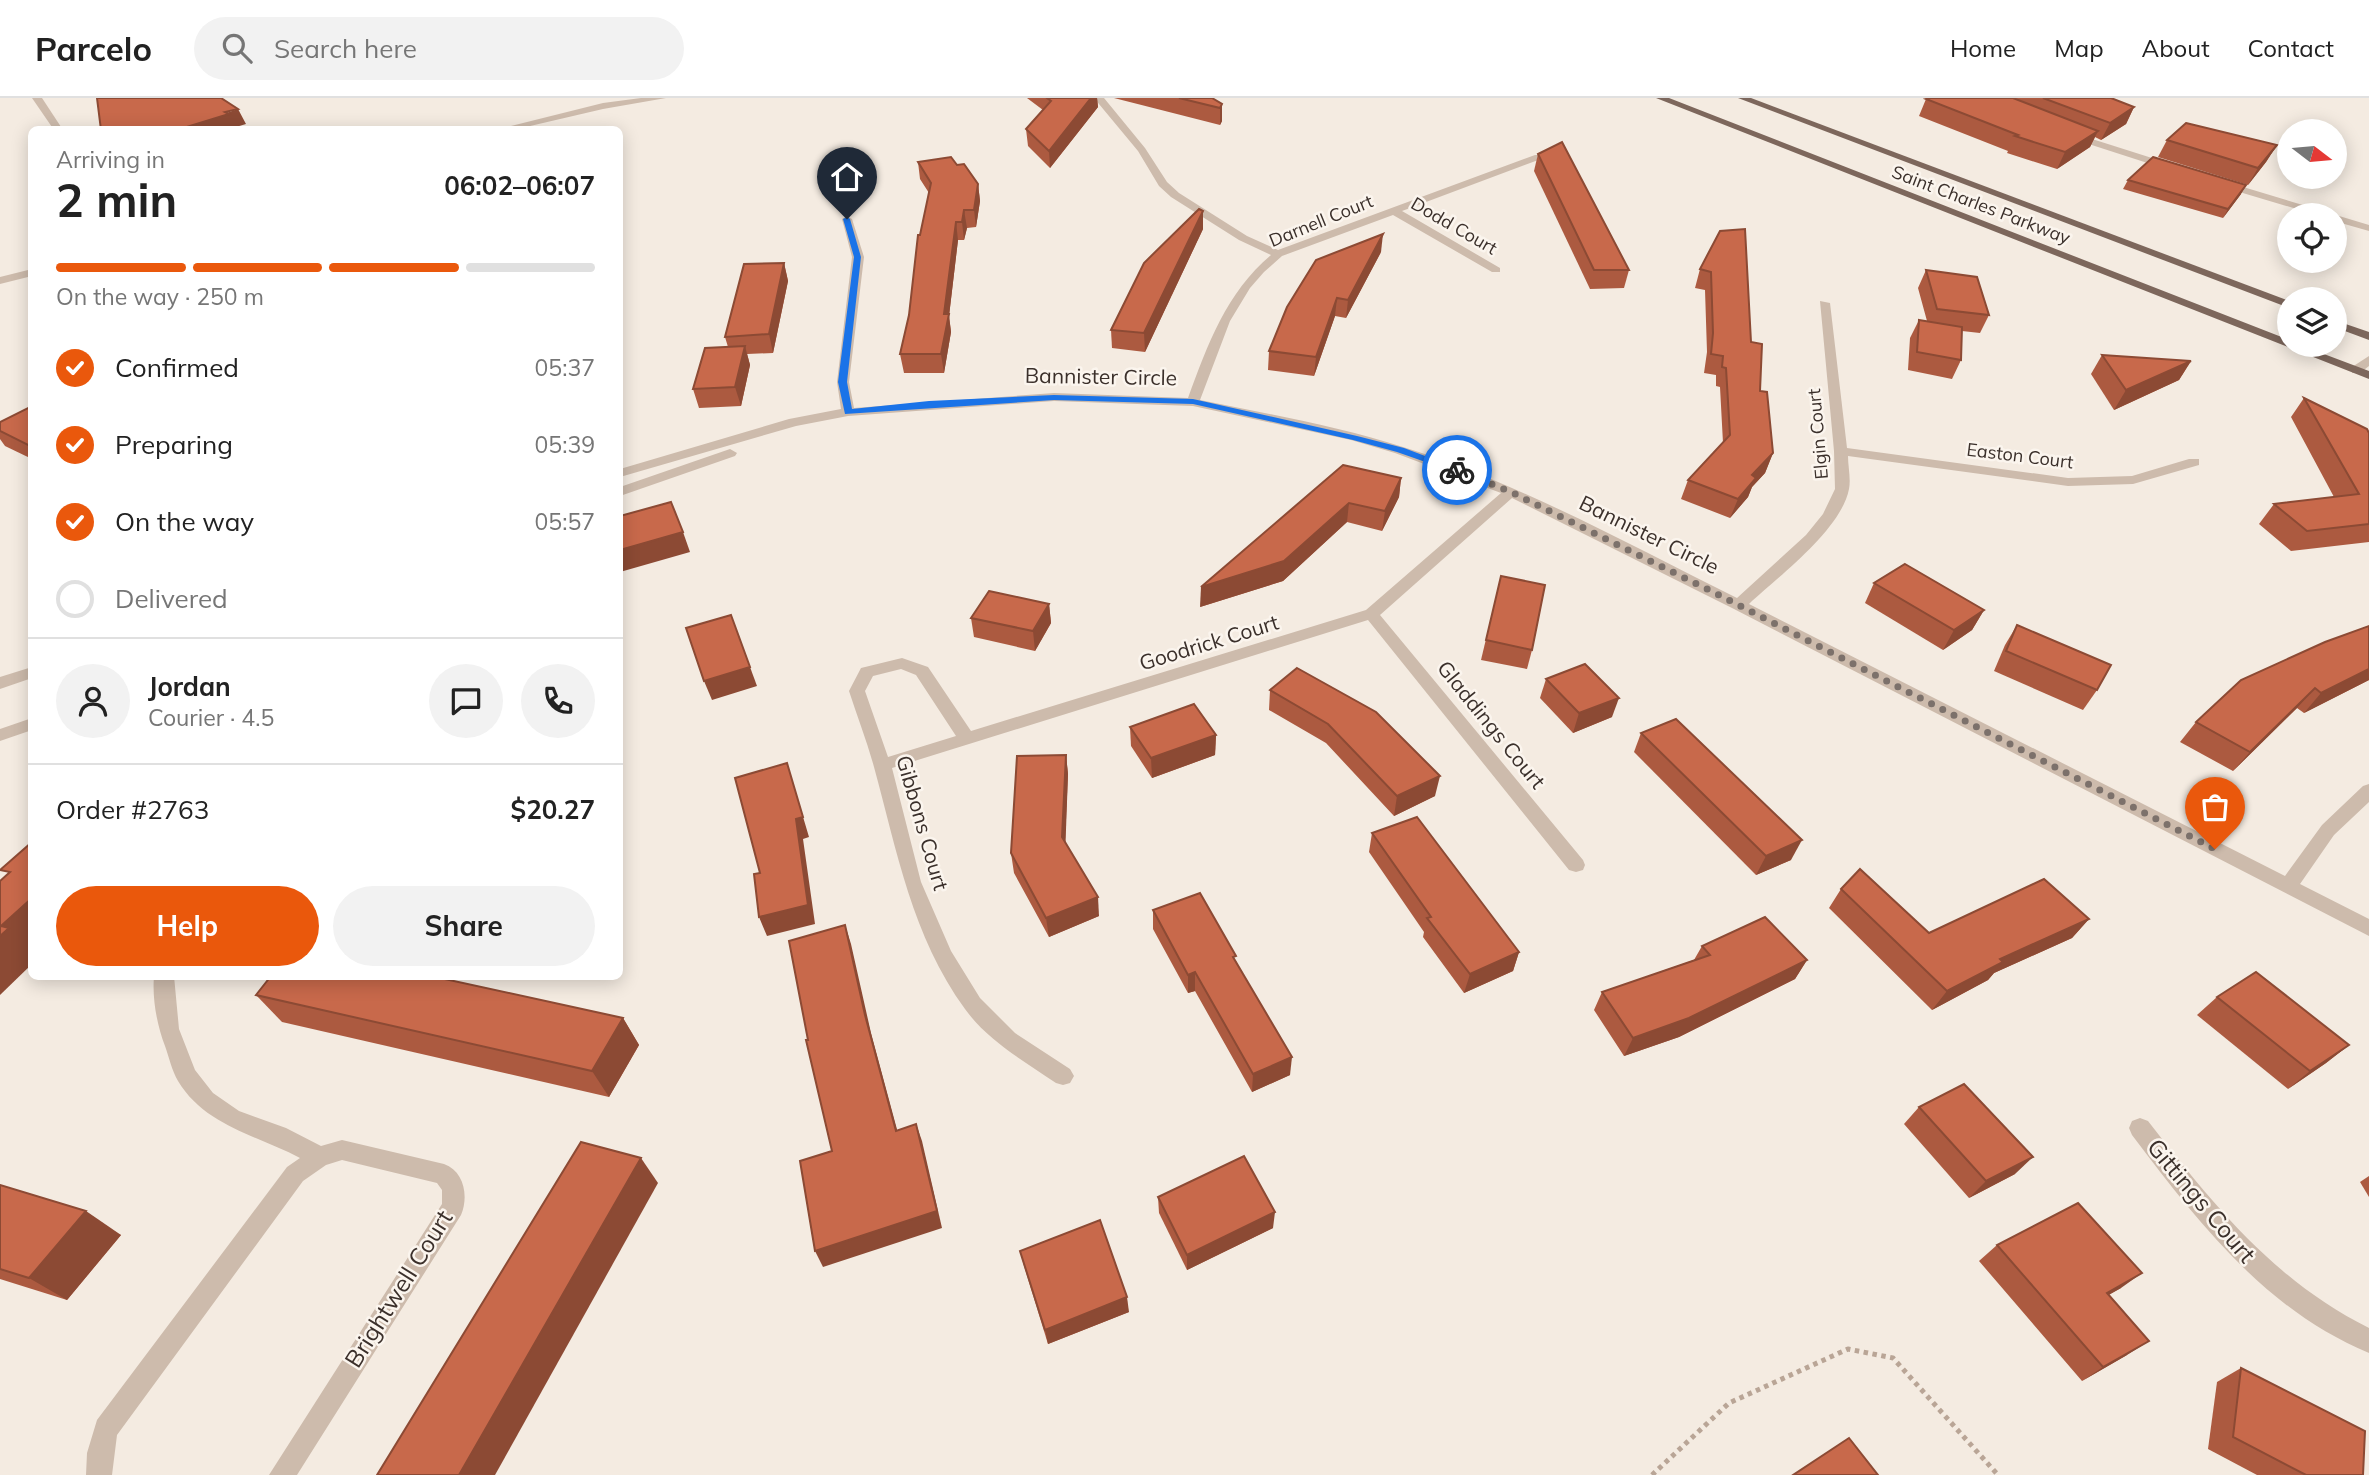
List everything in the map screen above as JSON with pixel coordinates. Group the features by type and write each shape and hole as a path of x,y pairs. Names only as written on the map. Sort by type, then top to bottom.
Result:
{"main road":[{"name":"Saint Charles Parkway","path":"1661,98 2277,339"},
{"name":"Saint Charles Parkway","path":"1743,98 2277,300"},
{"path":"2347,328 2369,336"},
{"name":"Saint Charles Parkway","path":"2323,357 2363,373"}],"street":[{"path":"37,98 56,126"},
{"path":"516,126 603,106 661,98"},
{"path":"1099,98 1142,150 1163,184 1175,195 1243,238 1278,254"},
{"path":"2061,132 2179,170"},
{"name":"Darnell Court","path":"1193,402 1234,300 1256,271 1278,254 1538,157"},
{"path":"2204,177 2289,203"},
{"name":"Dodd Court","path":"1394,211 1496,270"},
{"path":"847,219 858,257 842,382 848,412"},
{"path":"2347,221 2369,228"},
{"path":"0,281 28,273"},
{"name":"Elgin Court","path":"1740,605 1811,538 1830,514 1842,489 1841,452 1824,303"},
{"path":"2363,373 2369,360"},
{"name":"Bannister Circle","path":"623,472 794,422 848,412 1054,397 1193,402 1401,450 1511,492 1740,605 2369,928"},
{"name":"Bannister Circle","path":"623,491 848,412"},
{"name":"Easton Court","path":"1841,452 2068,482 2133,480 2194,462"},
{"name":"Goodrick Court","path":"882,765 1371,614 1511,492"},
{"name":"Gladdings Court","path":"1371,614 1576,865"},
{"name":"Gibbons Court","path":"968,740 922,670 901,663 867,672 857,691 882,765 912,882 949,965 973,1004 1008,1039 1063,1076"},
{"path":"0,683 28,673"},
{"path":"0,736 28,726"},
{"path":"2288,887 2328,830 2369,791"},
{"path":"164,980 169,1029 186,1075 205,1101 232,1118 278,1135 320,1157"},
{"name":"Gittings Court","path":"2140,1128 2207,1215 2246,1259 2292,1297 2369,1341"},
{"name":"Brightwell Court","path":"99,1475 100,1453 106,1429 295,1174 320,1157 342,1150 444,1174 453,1187 453,1207 282,1475"}],"path":[{"path":"1652,1475 1728,1403 1848,1349 1893,1358 1998,1475"}],"building":[{"path":"97,98 221,98 238,109 190,126 100,126"},
{"path":"1047,98 1091,98 1049,151 1026,129 1051,101"},
{"path":"1179,98 1212,98 1222,104 1220,108"},
{"path":"2013,98 2098,131 2065,152 2015,136 2018,135 1926,99"},
{"path":"2043,98 2111,98 2134,107 2110,123"},
{"path":"2186,123 2277,145 2258,168 2167,140"},
{"path":"1562,142 1629,270 1594,270 1538,154"},
{"path":"951,157 957,165 964,164 978,184 974,210 964,210 962,222 956,222 944,314 949,314 941,354 900,354 909,315 918,235 931,183 918,162"},
{"path":"2153,157 2246,185 2228,209 2128,180"},
{"path":"1199,209 1203,211 1144,333 1111,330 1144,263"},
{"path":"1745,229 1751,342 1762,344 1760,391 1767,392 1773,453 1752,475 1756,478 1738,499 1688,480 1730,435 1726,368 1722,367 1723,356 1711,354 1711,272 1700,269 1720,231"},
{"path":"1383,234 1348,300 1337,298 1316,357 1269,351 1287,307 1316,260"},
{"path":"784,263 769,334 725,337 744,264"},
{"path":"1926,270 1977,277 1989,315 1937,309"},
{"path":"1919,320 1962,327 1961,360 1917,352"},
{"path":"745,346 735,387 693,389 705,348"},
{"path":"2102,355 2191,361 2126,390"},
{"path":"2304,398 2367,429 2369,524 2307,531 2274,504 2359,494"},
{"path":"28,408 28,445 0,431 0,422"},
{"path":"1343,465 1401,478 1385,511 1349,503 1284,561 1201,587"},
{"path":"671,502 683,532 623,549 623,515"},
{"path":"1905,564 1984,610 1954,630 1874,583"},
{"path":"1501,576 1545,585 1532,650 1486,640"},
{"path":"989,591 1049,604 1033,631 971,618"},
{"path":"731,615 750,667 704,681 686,628"},
{"path":"2017,625 2111,665 2097,690 2006,651"},
{"path":"2369,626 2369,669 2321,693 2315,688 2250,752 2196,722 2241,680 2325,642"},
{"path":"1585,664 1619,698 1579,713 1546,679"},
{"path":"1297,668 1376,712 1440,776 1397,796 1328,724 1270,690"},
{"path":"1194,704 1216,735 1151,758 1130,727"},
{"path":"1676,719 1802,840 1766,856 1641,733"},
{"path":"1066,755 1062,837 1098,897 1046,918 1011,853 1017,756"},
{"path":"787,763 803,817 796,819 808,905 759,917 754,874 760,873 735,778"},
{"path":"1417,817 1519,952 1470,974 1427,918 1431,917 1372,833"},
{"path":"28,846 28,902 1,926 9,928 0,936 0,881 10,872 0,870"},
{"path":"1860,869 1929,933 2044,879 2089,919 2000,959 2003,962 1947,991 1841,889"},
{"path":"1200,893 1236,956 1233,957 1292,1057 1253,1074 1195,972 1188,975 1153,910"},
{"path":"1765,917 1807,960 1689,1018 1633,1038 1602,992 1710,955 1702,946"},
{"path":"845,925 865,1015 896,1131 916,1124 937,1211 815,1251 800,1161 832,1151 806,1040 789,941"},
{"path":"2256,972 2349,1045 2310,1071 2217,997"},
{"path":"268,980 449,980 623,1018 592,1071 256,995"},
{"path":"1964,1084 2033,1157 1986,1181 1919,1107"},
{"path":"581,1142 641,1158 459,1475 377,1475"},
{"path":"1244,1156 1275,1212 1187,1255 1158,1197"},
{"path":"0,1185 86,1211 29,1278 0,1269"},
{"path":"2078,1203 2142,1273 2107,1293 2149,1341 2103,1367 1997,1245"},
{"path":"1100,1220 1127,1297 1045,1330 1020,1251"},
{"path":"2241,1368 2365,1431 2363,1475 2306,1475 2233,1437"},
{"path":"1849,1438 1878,1475 1793,1475"}],"way so far":[{"path":"1457,470 1511,492 1715,593 2215,849"}],"route":[{"path":"847,219 858,257 842,382 848,412 1054,397 1193,402 1401,450 1457,470"}]}
